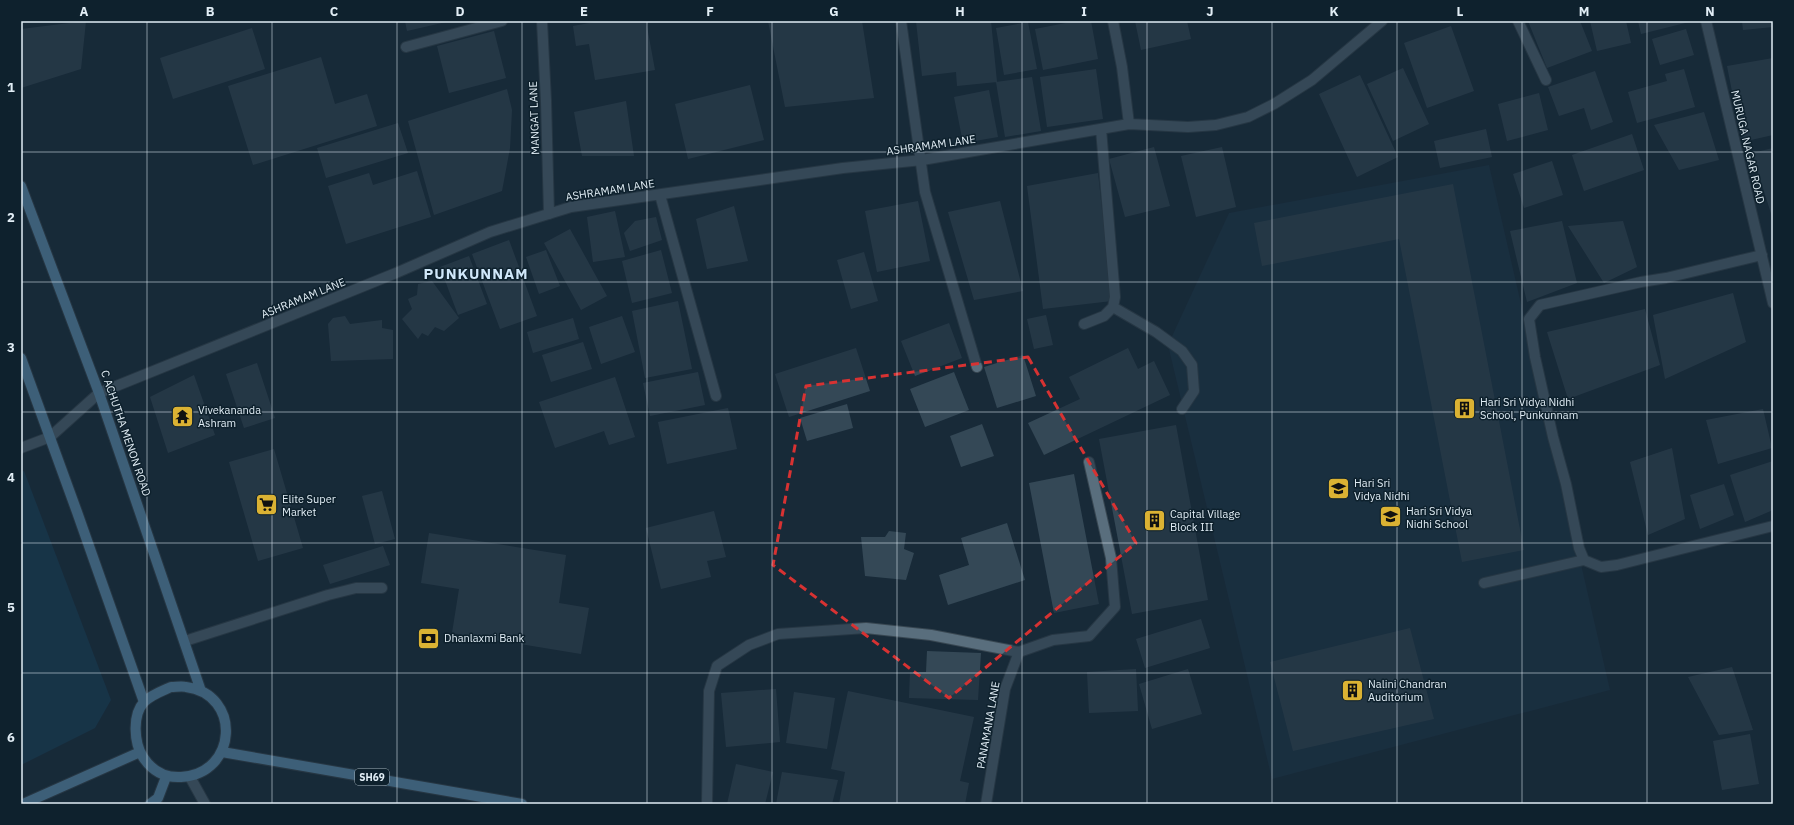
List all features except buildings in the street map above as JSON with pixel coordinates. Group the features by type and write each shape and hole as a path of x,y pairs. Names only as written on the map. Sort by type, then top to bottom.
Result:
{"main road":[{"name":"C ACHUTHA MENON ROAD","path":"21,186 100,393 201,691"},
{"path":"21,358 144,702"},
{"path":"171,687 186,687 201,691 212,699 221,710 226,724 226,738 222,752 214,763 203,772 190,777 166,777 146,761 140,752 136,739 136,726 144,702 157,693 171,687"},
{"path":"23,804 140,752"},
{"name":"SH69","path":"222,752 522,804"},
{"path":"150,804 158,798 166,777"}],"street":[{"path":"406,47 502,21"},
{"name":"MANGAT LANE","path":"542,21 546,102 548,214"},
{"path":"901,21 922,160 925,192 977,367"},
{"path":"1113,21 1122,67 1129,124"},
{"name":"ASHRAMAM LANE","path":"50,437 100,393 396,273 490,232 571,207 843,168 922,160 1129,124 1188,127 1216,125 1248,117 1274,104 1312,80 1382,21"},
{"path":"1518,21 1546,80"},
{"name":"MURUGA NAGAR ROAD","path":"1706,21 1773,303"},
{"path":"1084,324 1104,316 1114,308 1115,297 1101,129"},
{"path":"660,195 716,396"},
{"path":"1584,560 1579,548 1566,484 1553,438 1535,357 1529,319 1540,305 1641,282 1666,278 1762,255"},
{"path":"1114,308 1156,332 1182,350 1192,364 1194,391 1182,409"},
{"path":"21,448 50,437"},
{"path":"707,804 709,691 717,666 749,645 778,634 866,628 932,635 1019,652 1053,640 1089,636 1115,607 1111,558 1089,462"},
{"path":"1484,583 1584,560 1601,567 1618,565 1773,526"},
{"path":"185,641 328,595 356,588 382,588"},
{"name":"PANAMANA LANE","path":"986,804 1005,689 1019,652"},
{"path":"190,777 206,804"}],"highlighted area":[{"path":"1028,357 1136,543 949,698 773,565 806,386"}],"shaded area":[{"name":"Hari Sri Vidya Nidhi School","path":"1489,165 1610,690 1272,779 1168,345 1229,213"},
{"path":"24,471 111,700 95,728 21,765 21,472"}],"place":[{"name":"Hari Sri Vidya Nidhi School, Punkunnam","path":"1464,408"},
{"name":"Vivekananda Ashram","path":"182,416"},
{"name":"Hari Sri Vidya Nidhi","path":"1339,489"},
{"name":"Elite Super Market","path":"266,505"},
{"name":"Hari Sri Vidya Nidhi School","path":"1390,517"},
{"name":"Capital Village Block III","path":"1154,520"},
{"name":"Dhanlaxmi Bank","path":"429,638"},
{"name":"Nalini Chandran Auditorium","path":"1352,690"}],"district":[{"name":"PUNKUNNAM","path":"476,273"}]}
